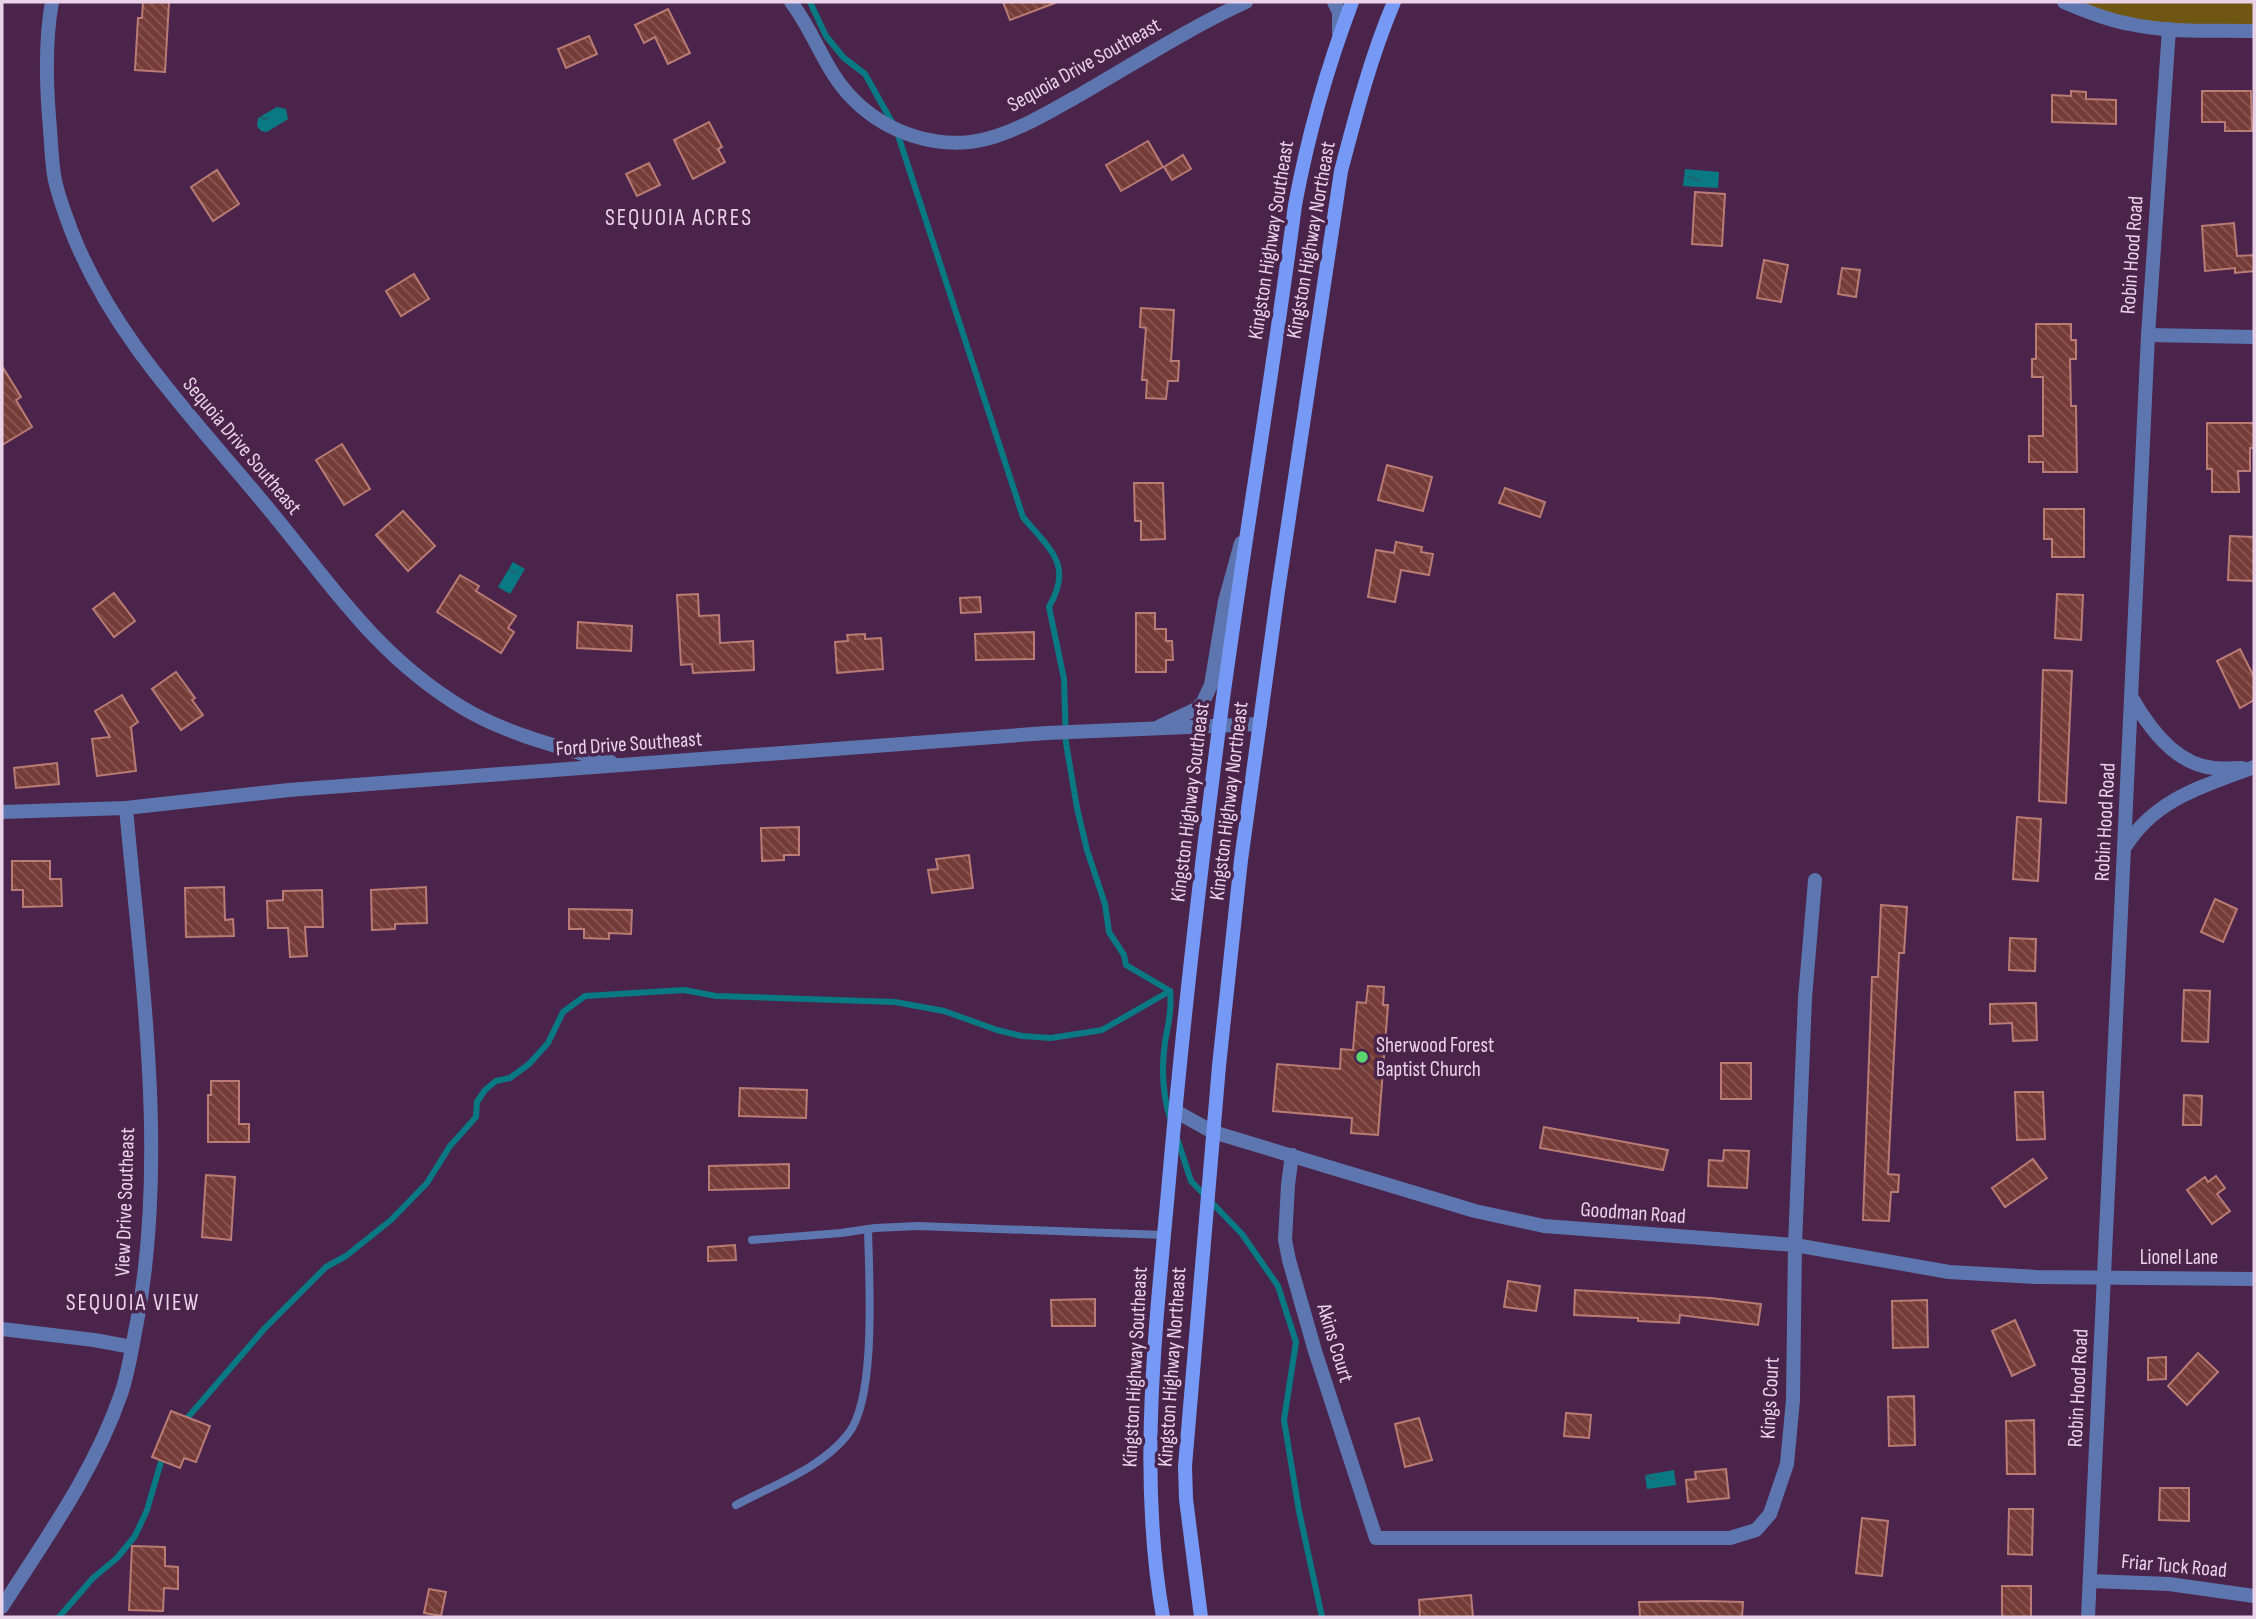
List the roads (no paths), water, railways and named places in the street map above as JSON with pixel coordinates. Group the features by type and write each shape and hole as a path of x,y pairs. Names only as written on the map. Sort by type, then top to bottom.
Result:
{"main road":[{"name":"Kingston Highway Southeast","path":"1163,1617 1149,1499 1156,1327 1175,1111 1220,725 1295,205 1307,142 1352,2"},
{"name":"Kingston Highway Northeast","path":"1201,1617 1187,1511 1185,1465 1213,1132 1239,874 1341,171 1360,98 1394,2"}],"street":[{"name":"Sequoia Drive Southeast","path":"52,2 46,48 54,175 62,207 81,255 136,351 263,502 338,598 384,649 463,708 509,730 617,764"},
{"name":"Sequoia Drive Southeast","path":"791,2 836,81 855,102 886,126 909,135 930,141 962,141 985,139 1048,112 1205,21 1246,2"},
{"path":"1334,2 1339,12 1339,37"},
{"path":"2063,2 2101,17 2132,25 2169,29 2254,31"},
{"name":"Robin Hood Road","path":"2088,1617 2148,335 2169,29"},
{"path":"2148,335 2254,337"},
{"path":"1154,729 1196,709 1203,702 1211,685 1224,601 1254,498"},
{"path":"2131,697 2144,721 2175,752 2212,769 2253,768"},
{"name":"Ford Drive Southeast","path":"2,812 126,808 289,790 1047,733 1260,724"},
{"path":"2124,849 2138,827 2164,806 2253,768"},
{"name":"View Drive Southeast","path":"2,1607 85,1476 104,1438 122,1392 146,1271 151,1157 141,971 126,808"},
{"name":"Kings Court","path":"1376,1538 1730,1538 1756,1530 1770,1514 1787,1464 1793,1400 1795,1245 1805,998 1815,880"},
{"name":"Goodman Road","path":"1175,1111 1213,1132 1475,1211 1544,1226 1795,1245 1949,1272 2104,1278"},
{"name":"Akins Court","path":"1292,1155 1285,1240 1289,1260 1315,1352 1376,1538"},
{"name":"Lionel Lane","path":"2104,1278 2254,1279"},
{"path":"2,1329 132,1347"},
{"name":"Friar Tuck Road","path":"2091,1581 2169,1584 2254,1596"}],"lane":[{"path":"752,1240 918,1226 1164,1235"},
{"path":"736,1505 810,1466 835,1448 850,1432 860,1412 866,1389 869,1318 868,1229"}],"water":[{"path":"277,107 286,109 288,119 267,132 261,131 257,126 258,118"},
{"path":"1685,169 1719,172 1718,188 1683,186"},
{"path":"513,562 525,569 510,594 498,587"},
{"path":"1674,1470 1676,1485 1647,1489 1645,1475"}],"waterway":[{"path":"810,2 826,36 844,58 865,74 892,122"},
{"path":"897,132 1023,517 1049,548 1059,568 1056,592 1049,607 1064,679 1066,743 1077,808 1087,850 1105,904 1109,932 1124,955 1126,965 1170,991"},
{"path":"183,1423 265,1328 326,1267 346,1256 391,1220 427,1183 450,1146 476,1117 477,1102 485,1090 496,1081 510,1078 529,1064 548,1043 563,1012 585,996 684,990 716,996 895,1002 944,1011 1022,1036 1051,1038 1102,1030 1170,991"},
{"path":"1170,991 1163,1072 1164,1092 1171,1121"},
{"path":"1178,1141 1191,1181 1242,1234 1278,1286 1296,1342 1284,1420 1299,1511 1322,1617"},
{"path":"59,1617 135,1536 147,1510 163,1455"}],"place":[{"name":"Sherwood Forest Baptist Church","path":"1362,1057"}],"district":[{"name":"SEQUOIA ACRES","path":"679,218"},
{"name":"SEQUOIA VIEW","path":"133,1303"}]}
